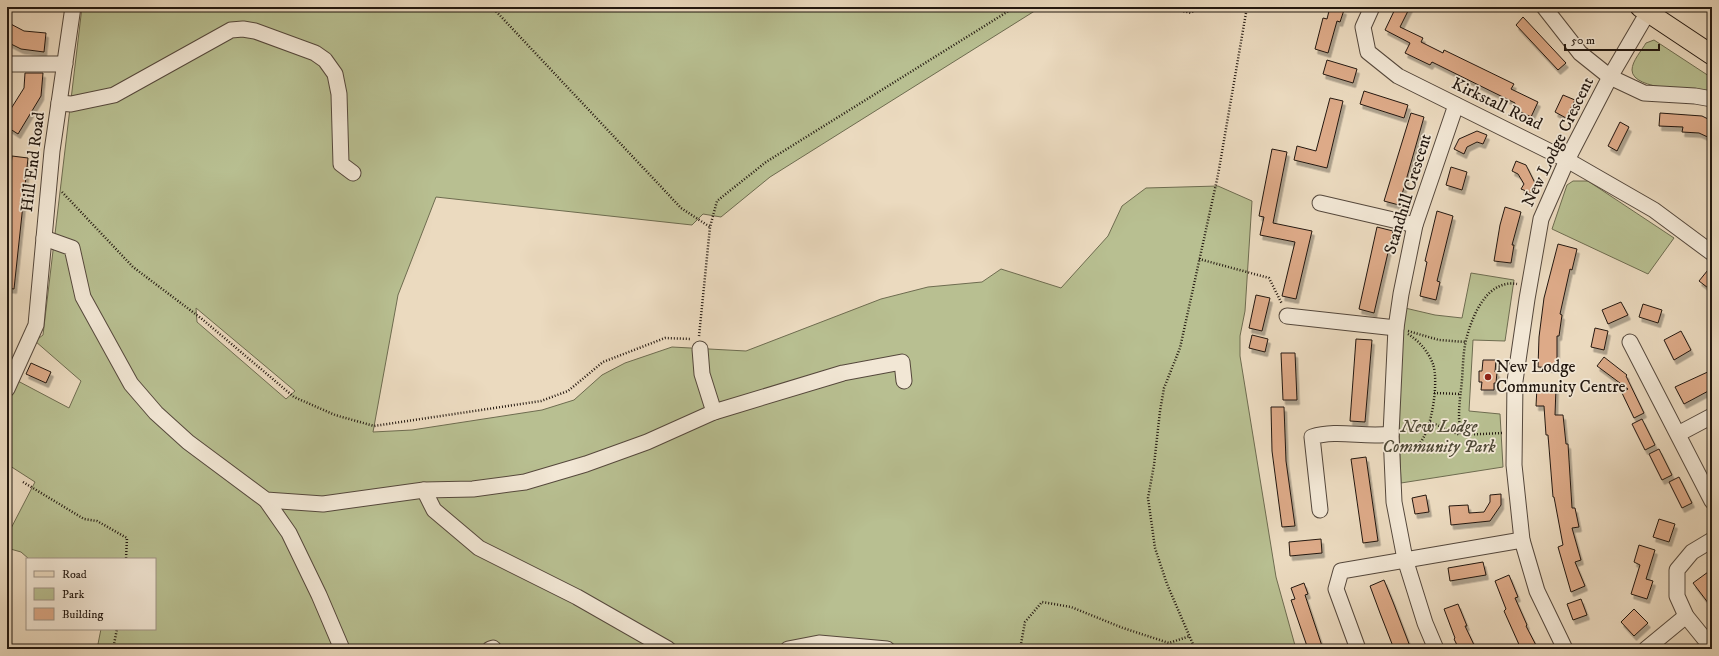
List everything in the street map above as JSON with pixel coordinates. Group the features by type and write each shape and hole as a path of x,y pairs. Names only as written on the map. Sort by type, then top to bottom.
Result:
{"main road":[{"path":"1644,9 1712,55"}],"street":[{"name":"Hill End Road","path":"7,388 36,325 48,183 73,7"},
{"name":"Kirkstall Road","path":"1372,7 1363,27 1368,52 1398,76 1567,160 1654,210 1712,253"},
{"path":"1544,7 1580,53 1610,77 1644,92 1712,99"},
{"name":"New Lodge Crescent","path":"1565,649 1537,591 1522,540 1514,465 1515,382 1529,285 1541,218 1567,160 1644,9"},
{"path":"59,103 71,104 114,95 232,30 243,29 255,31 315,53 325,60 335,74 339,94 341,164 353,173"},
{"path":"7,64 65,64"},
{"name":"Standhill Crescent","path":"1436,649 1425,624 1406,559 1394,502 1391,442 1396,328 1401,294 1415,225 1456,105"},
{"path":"1320,203 1415,225"},
{"path":"44,238 64,243 72,248 83,297 131,384 156,414 188,442 266,500 288,533 319,595 342,649"},
{"path":"1288,316 1396,328"},
{"path":"697,342 702,374 714,412"},
{"path":"1630,342 1712,501"},
{"path":"266,500 323,504 424,490 473,489 525,482 586,464 647,442 714,412 843,373 902,362 904,381"},
{"path":"1678,434 1712,416"},
{"path":"1320,510 1312,437 1323,433 1380,436 1391,442"},
{"path":"424,490 434,510 479,548 577,597 668,649"},
{"path":"1358,649 1336,589 1341,571 1522,540"},
{"path":"1712,540 1692,552 1677,570 1677,596 1686,616 1712,648"},
{"path":"1646,649 1686,616"},
{"path":"788,649 819,643 886,649"}],"path":[{"path":"492,7 681,208 710,227"},
{"path":"48,183 60,190 134,267 202,319 294,397 335,415 374,426 541,401 568,391 603,362 665,338 697,342 710,227 717,201 766,162 1015,7"},
{"path":"1166,7 1191,13 1198,7"},
{"path":"1195,649 1167,584 1155,548 1148,498 1164,388 1180,348 1218,176 1247,7"},
{"path":"1199,259 1269,278 1288,316"},
{"path":"1461,435 1458,419 1466,342 1472,320 1481,304 1495,288 1503,284 1513,283 1529,285"},
{"path":"1391,442 1410,449 1418,445 1423,439 1430,422 1434,393 1435,377 1430,358 1417,340 1403,330 1439,340 1466,342"},
{"path":"1434,393 1461,394"},
{"path":"1430,422 1461,435 1514,433"},
{"path":"23,482 84,519 96,521 127,538 126,558"},
{"path":"1020,649 1025,622 1042,602 1071,607 1123,628 1169,643 1190,636"},
{"path":"113,649 117,630"}],"green space":[{"path":"82,7 1041,7 770,177 721,217 703,214 692,225 436,197 398,295 373,432 412,430 542,410 574,400 602,375 625,363 672,347 746,351 881,299 928,287 982,282 1001,269 1061,288 1108,236 1122,206 1146,188 1218,186 1252,201 1245,311 1240,336 1240,356 1276,577 1296,649 97,649 101,630 156,630 156,558 28,558 21,552 7,548 7,536 35,482 7,464 7,402 16,380 69,408 81,381 35,341 43,335","holes":["196,308 295,391 286,399 197,322"]},
{"path":"1654,40 1712,78 1712,91 1653,86 1642,82 1635,77 1632,67 1635,59 1646,43"},
{"path":"1573,181 1588,181 1674,238 1648,274 1552,229 1567,185"},
{"name":"New Lodge Community Park","path":"1471,273 1514,280 1505,341 1473,340 1469,411 1500,414 1503,467 1401,483 1401,352 1405,308 1435,315 1462,318"}],"building":[{"path":"1330,7 1344,10 1340,22 1337,21 1328,53 1315,49 1323,18 1327,19"},
{"path":"1396,7 1410,7 1400,27 1423,38 1421,42 1443,53 1444,50 1514,84 1511,89 1538,102 1531,117 1513,108 1515,103 1432,62 1430,65 1405,53 1410,43 1385,30"},
{"path":"1523,17 1566,63 1558,70 1516,25"},
{"path":"7,22 24,31 46,33 44,52 21,49 7,42"},
{"path":"1327,60 1357,69 1353,83 1323,74"},
{"path":"25,73 43,73 41,96 18,134 7,127 7,115 24,88"},
{"path":"1364,91 1408,105 1404,118 1360,104"},
{"path":"1563,95 1575,100 1566,118 1555,112"},
{"path":"1330,98 1343,101 1327,168 1294,160 1297,146 1316,151"},
{"path":"1411,113 1424,117 1399,205 1384,201"},
{"path":"1660,113 1702,116 1712,121 1712,139 1699,133 1682,132 1683,127 1659,126"},
{"path":"1620,122 1629,127 1617,151 1608,146"},
{"path":"1477,131 1487,135 1483,144 1477,142 1467,147 1464,154 1454,149 1459,139"},
{"path":"1272,149 1287,152 1273,223 1312,231 1296,299 1282,296 1295,242 1260,235 1264,217 1259,216"},
{"path":"12,156 28,158 14,289 7,288 7,203"},
{"path":"1516,161 1526,165 1535,183 1531,193 1521,189 1524,184 1518,174 1512,171"},
{"path":"1451,167 1467,172 1462,190 1446,185"},
{"path":"1505,207 1521,212 1512,245 1514,245 1511,263 1494,261 1500,225"},
{"path":"1437,211 1453,216 1437,281 1440,282 1436,300 1420,296 1427,262 1425,261"},
{"path":"1377,227 1393,231 1374,313 1359,309"},
{"path":"1558,244 1577,249 1572,270 1570,269 1560,314 1562,315 1559,336 1557,336 1557,368 1538,367 1539,337 1544,298"},
{"path":"1712,265 1712,291 1699,281"},
{"path":"1256,295 1270,298 1262,331 1249,328"},
{"path":"1621,302 1628,315 1608,324 1602,310"},
{"path":"1643,304 1662,310 1658,323 1639,317"},
{"path":"1595,328 1608,331 1604,350 1591,347"},
{"path":"1681,331 1691,350 1674,360 1664,340"},
{"path":"1252,335 1268,339 1265,352 1249,348"},
{"path":"1356,339 1372,340 1365,422 1350,421"},
{"path":"1281,353 1295,353 1297,400 1283,400"},
{"path":"1604,357 1627,375 1626,376 1644,413 1634,418 1622,393 1628,389 1597,366"},
{"name":"New Lodge Community Centre","path":"1483,360 1496,360 1495,372 1497,372 1494,390 1481,390 1482,382 1479,382 1479,371 1482,371"},
{"path":"31,363 51,372 46,383 26,374"},
{"path":"1712,370 1712,389 1684,404 1675,387"},
{"path":"1537,387 1556,387 1555,415 1563,415 1566,444 1568,444 1572,508 1575,508 1579,527 1572,528 1581,560 1575,562 1585,586 1571,592 1558,547 1563,545 1553,497 1544,406 1536,406"},
{"path":"1271,407 1284,407 1286,461 1295,526 1282,527 1272,451"},
{"path":"1642,419 1655,445 1645,450 1632,424"},
{"path":"1659,449 1672,475 1662,480 1649,454"},
{"path":"1366,457 1378,541 1363,543 1351,459"},
{"path":"1679,477 1692,503 1682,508 1669,482"},
{"path":"1501,494 1501,505 1490,521 1451,525 1449,506 1468,505 1469,513 1484,512 1490,502 1490,495"},
{"path":"1426,495 1429,512 1415,514 1412,498"},
{"path":"1659,519 1675,524 1669,542 1653,537"},
{"path":"1321,539 1322,553 1290,556 1289,542"},
{"path":"1639,545 1655,550 1646,579 1653,581 1647,599 1631,594 1640,565 1634,562"},
{"path":"1483,562 1486,575 1450,581 1448,568"},
{"path":"1708,572 1712,578 1712,608 1693,583"},
{"path":"1509,575 1518,597 1515,598 1527,625 1526,626 1538,649 1521,649 1504,611 1506,609 1495,581"},
{"path":"1384,580 1411,649 1394,649 1370,586"},
{"path":"1304,583 1308,594 1305,595 1323,649 1308,649 1291,600 1295,599 1291,588"},
{"path":"1581,599 1587,615 1573,620 1567,604"},
{"path":"1458,604 1467,626 1465,626 1476,649 1459,649 1454,639 1455,638 1444,609"},
{"path":"1634,609 1648,623 1634,636 1621,622"}],"place":[{"name":"New Lodge Community Centre","path":"1488,377"}]}
